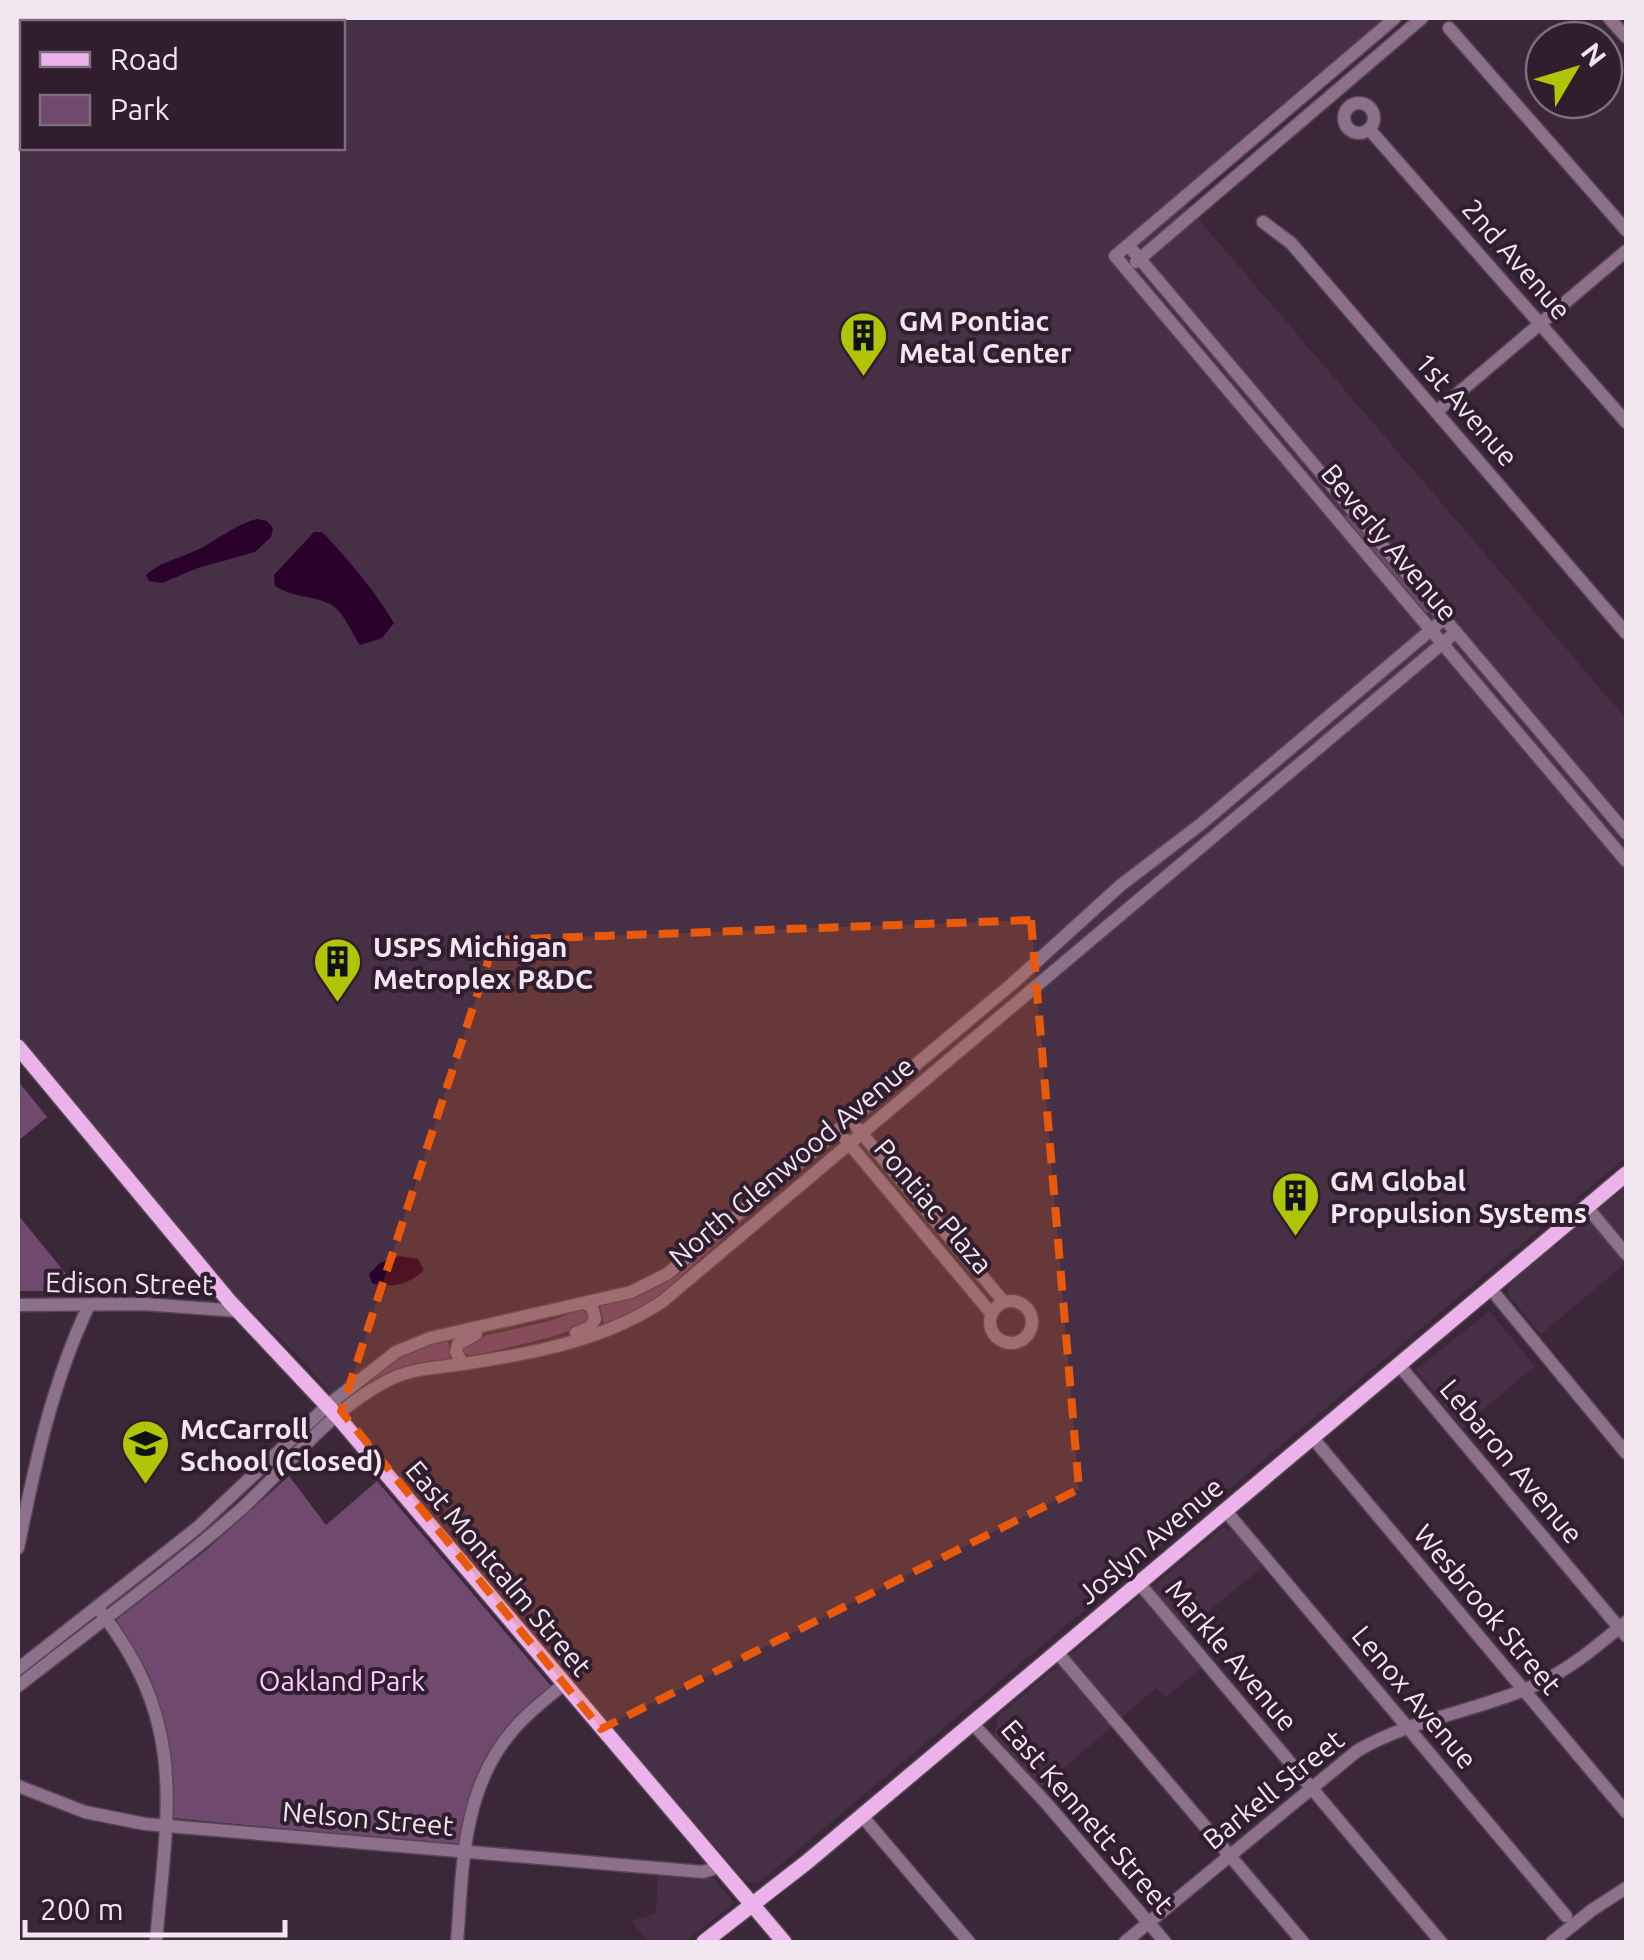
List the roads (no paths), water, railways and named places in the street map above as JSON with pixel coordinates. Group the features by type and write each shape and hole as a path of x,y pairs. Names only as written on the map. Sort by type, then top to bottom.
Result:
{"main road":[{"name":"East Montcalm Street","path":"18,1047 238,1311 333,1411 784,1942"},
{"name":"Joslyn Avenue","path":"704,1942 862,1816 1626,1174"}],"street":[{"path":"1128,244 1394,18"},
{"path":"1126,270 1422,18"},
{"path":"1610,18 1626,37"},
{"path":"1449,28 1626,230"},
{"name":"2nd Avenue","path":"1369,129 1626,422"},
{"name":"1st Avenue","path":"1264,222 1292,243 1626,633"},
{"name":"Beverly Avenue","path":"1626,833 1128,244 1115,256 1126,270 1626,861"},
{"path":"1436,412 1626,251"},
{"name":"North Glenwood Avenue","path":"18,1669 223,1524 375,1366 409,1345 631,1292 658,1280 1013,983 1140,869 1250,783 1445,618"},
{"name":"North Glenwood Avenue","path":"333,1411 400,1375 590,1337 635,1318 663,1300 1456,632"},
{"name":"North Glenwood Avenue","path":"1183,864 1178,856 1180,850 1230,809 1250,783"},
{"name":"North Glenwood Avenue","path":"1004,1014 1025,987 1074,945 1068,934"},
{"name":"North Glenwood Avenue","path":"950,1059 948,1046 994,1008 1013,983"},
{"name":"Pontiac Plaza","path":"850,1120 1004,1302"},
{"name":"Pontiac Plaza","path":"838,1131 992,1313"},
{"name":"North Glenwood Avenue","path":"663,1300 682,1276 754,1214 757,1208 753,1202"},
{"path":"1587,1207 1626,1254"},
{"path":"1490,1288 1626,1453"},
{"path":"1004,1302 1022,1303 1030,1312 1031,1329 1014,1344 997,1339 990,1328 992,1313 1004,1302"},
{"name":"North Glenwood Avenue","path":"478,1362 508,1348 586,1329 594,1323 595,1315 586,1303"},
{"name":"Edison Street","path":"18,1305 161,1305 238,1311"},
{"path":"18,1548 48,1412 89,1305"},
{"name":"North Glenwood Avenue","path":"463,1364 456,1352 464,1338 532,1322 543,1312"},
{"name":"Lebaron Avenue","path":"1399,1364 1624,1629"},
{"name":"Wesbrook Street","path":"1312,1437 1626,1812"},
{"name":"Lenox Avenue","path":"1225,1510 1566,1916"},
{"name":"Markle Avenue","path":"1139,1583 1441,1942"},
{"path":"102,1612 138,1666 158,1715 168,1770 156,1942"},
{"name":"North Glenwood Avenue","path":"18,1686 102,1612"},
{"name":"Barkell Street","path":"1125,1942 1357,1751 1407,1726 1524,1690 1566,1668 1624,1629"},
{"path":"1057,1652 1303,1942"},
{"path":"457,1942 464,1852 473,1802 494,1756 514,1728 564,1684"},
{"name":"East Kennett Street","path":"972,1723 1165,1942"},
{"name":"Nelson Street","path":"18,1786 95,1815 166,1826 704,1872 719,1866"},
{"path":"862,1816 969,1942"},
{"path":"1552,1942 1626,1888"}],"place":[{"name":"GM Pontiac Metal Center","path":"864,378"},
{"name":"USPS Michigan Metroplex P&DC","path":"338,1004"},
{"name":"GM Global Propulsion Systems","path":"1295,1238"},
{"name":"McCarroll School (Closed)","path":"145,1486"}],"park label":[{"name":"Oakland Park","path":"342,1680"}]}
